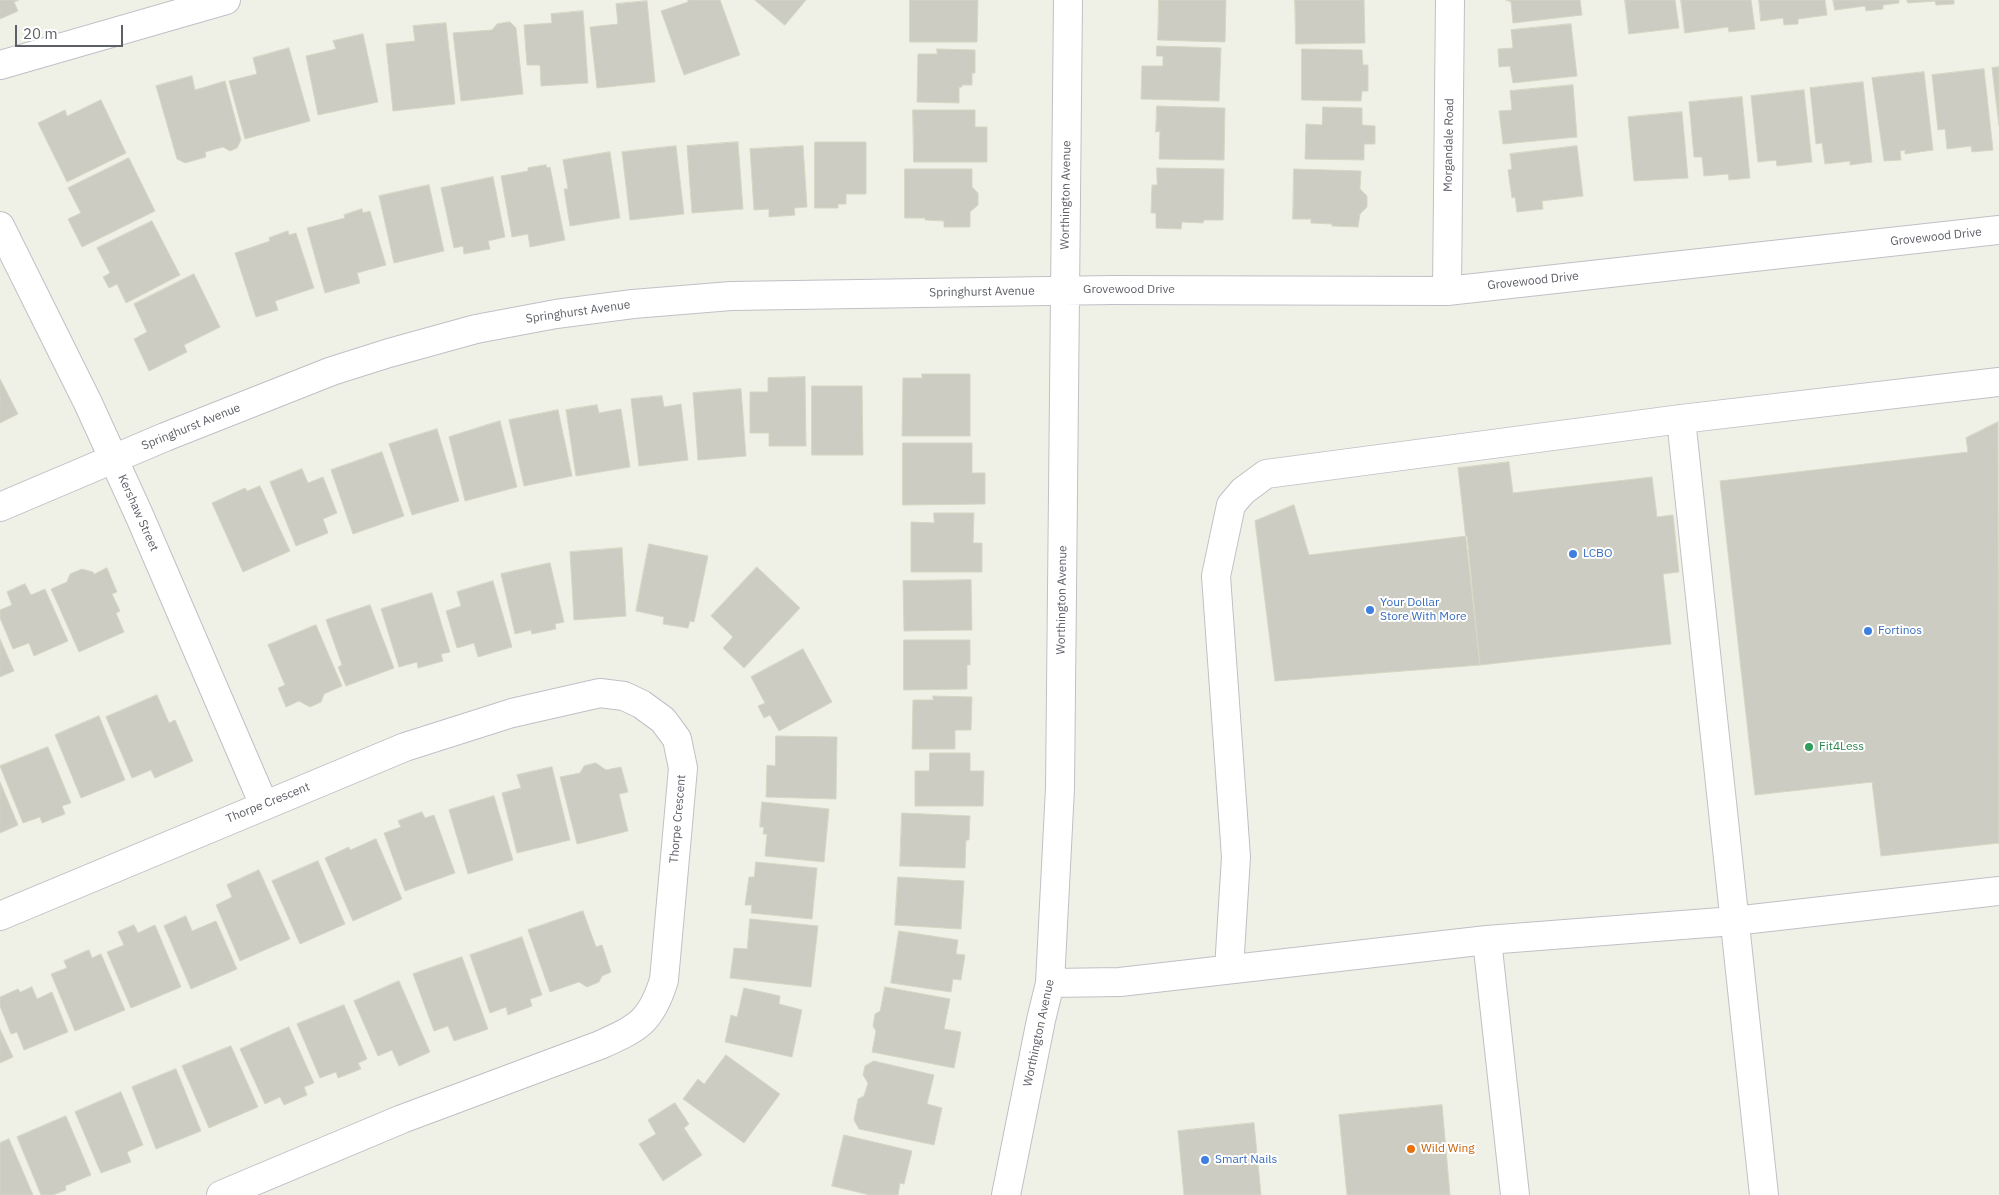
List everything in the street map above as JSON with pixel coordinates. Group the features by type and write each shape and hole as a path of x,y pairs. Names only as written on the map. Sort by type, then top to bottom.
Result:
{"street":[{"path":"0,65 226,0"},
{"name":"Worthington Avenue","path":"1006,1195 1050,983 1060,788 1068,0"},
{"name":"Morgandale Road","path":"1447,291 1450,0"},
{"name":"Kershaw Street","path":"0,226 114,459 264,806"},
{"name":"Grovewood Drive","path":"1065,291 1447,291 1999,230"},
{"name":"Springhurst Avenue","path":"114,459 332,370 468,332 556,314 633,304 731,296 1065,291"},
{"path":"1229,969 1236,857 1216,576 1231,505 1243,491 1266,474 1681,419 1999,382"},
{"path":"1681,419 1764,1195"},
{"path":"0,507 114,459"},
{"name":"Thorpe Crescent","path":"0,916 405,747 512,713 600,693 624,696 641,704 663,720 677,739 683,768 664,980 658,1002 645,1020 631,1032 600,1045 402,1119 222,1195"},
{"path":"1050,983 1120,982 1487,940 1734,921 1999,891"},
{"path":"1487,940 1515,1195"}],"building":[{"path":"0,0 19,0 14,2 18,11 0,19"},
{"path":"688,0 720,0 740,55 684,75 661,11 688,2"},
{"path":"755,0 806,0 785,25"},
{"path":"910,0 978,0 977,42 910,42"},
{"path":"1159,0 1226,0 1225,42 1158,40"},
{"path":"1295,0 1364,0 1365,43 1296,44"},
{"path":"1506,0 1580,0 1582,15 1513,23 1511,2"},
{"path":"1625,0 1675,0 1679,28 1629,34"},
{"path":"1681,0 1751,0 1755,29 1729,32 1728,27 1685,33"},
{"path":"1759,0 1825,0 1827,15 1798,19 1798,24 1784,25 1783,18 1761,21"},
{"path":"1833,0 1899,0 1899,3 1883,5 1883,9 1866,11 1865,6 1835,10"},
{"path":"1907,0 1954,0 1954,4 1936,5 1935,1 1908,3"},
{"path":"647,1 655,82 597,88 590,27 618,24 616,4"},
{"path":"583,11 588,83 541,86 540,65 527,65 524,25 552,23 551,14"},
{"path":"510,22 516,28 523,94 461,101 453,33 492,30 497,24"},
{"path":"446,23 455,104 393,111 386,44 415,41 413,26"},
{"path":"1571,24 1577,76 1513,83 1510,66 1499,67 1498,49 1513,48 1511,30"},
{"path":"363,34 378,102 318,115 306,56 336,49 333,41"},
{"path":"1157,46 1221,48 1219,101 1141,99 1142,66 1163,66 1163,56 1157,56"},
{"path":"289,48 310,121 245,139 229,81 257,74 253,58"},
{"path":"937,49 975,50 975,73 972,73 972,85 962,85 962,87 959,87 959,103 917,102 918,54 937,54"},
{"path":"1302,49 1362,50 1363,65 1368,65 1368,91 1362,91 1361,101 1302,100"},
{"path":"1999,67 1999,126 1992,68"},
{"path":"1984,69 1993,150 1972,152 1971,146 1947,149 1945,129 1938,130 1932,75"},
{"path":"1924,72 1933,150 1905,154 1905,150 1900,151 1901,160 1884,161 1872,78"},
{"path":"192,76 195,90 225,81 241,140 237,148 230,151 223,147 205,152 206,157 185,163 177,159 156,86"},
{"path":"1863,82 1872,162 1850,165 1850,161 1825,164 1822,143 1816,144 1810,88"},
{"path":"1573,85 1577,137 1503,144 1499,111 1512,110 1510,91"},
{"path":"1804,90 1812,162 1777,166 1776,160 1758,162 1751,96"},
{"path":"1742,97 1750,178 1729,180 1728,174 1704,176 1702,157 1694,157 1689,102"},
{"path":"101,100 126,153 67,182 38,123 65,110 67,116"},
{"path":"1157,106 1225,108 1224,160 1159,159 1160,131 1156,132"},
{"path":"1323,107 1362,108 1362,125 1375,126 1375,144 1364,144 1364,160 1305,159 1306,124 1322,125"},
{"path":"913,110 975,110 975,127 987,127 987,162 914,162"},
{"path":"1682,112 1688,178 1634,181 1628,117"},
{"path":"738,142 743,209 692,213 687,146"},
{"path":"815,142 866,142 866,194 846,194 846,204 838,204 838,208 815,208"},
{"path":"676,146 684,214 630,220 622,152"},
{"path":"803,146 807,207 794,208 795,215 769,217 769,209 754,210 750,149"},
{"path":"1577,146 1583,196 1542,201 1543,209 1517,212 1515,197 1512,198 1508,170 1512,169 1510,154"},
{"path":"610,152 620,218 570,226 564,189 568,189 563,160"},
{"path":"129,158 155,211 82,247 68,219 81,213 68,188"},
{"path":"546,165 547,168 550,167 565,240 530,247 528,234 512,237 501,176 528,171 528,168"},
{"path":"1157,168 1224,169 1223,220 1204,220 1203,223 1182,222 1181,229 1156,228 1156,213 1151,213 1152,185 1157,185"},
{"path":"905,169 972,169 972,187 978,193 978,205 970,212 970,227 944,227 944,221 925,220 925,218 905,218"},
{"path":"1294,169 1361,171 1360,189 1367,196 1367,207 1360,214 1358,227 1311,223 1311,219 1293,219"},
{"path":"493,177 505,237 488,241 490,249 464,254 463,246 454,248 441,188"},
{"path":"429,185 444,251 394,263 379,196"},
{"path":"362,209 363,213 370,211 386,265 357,273 360,283 325,293 307,228 345,218 344,215"},
{"path":"152,221 180,275 126,303 117,284 109,288 103,277 110,273 97,248"},
{"path":"288,231 289,235 296,233 314,288 275,301 278,310 256,317 235,253 270,241 269,238"},
{"path":"194,274 220,327 184,345 187,352 149,371 134,339 147,332 134,304"},
{"path":"922,374 970,374 970,436 902,436 903,378 922,378"},
{"path":"805,377 806,446 769,446 769,433 750,433 750,392 768,392 768,378"},
{"path":"0,379 18,414 0,423"},
{"path":"812,386 862,386 863,455 812,455"},
{"path":"741,389 746,456 698,460 693,393"},
{"path":"662,396 664,407 681,404 688,460 639,466 631,399"},
{"path":"597,405 599,413 621,409 630,467 576,476 566,410"},
{"path":"558,410 572,476 524,486 509,420"},
{"path":"500,421 517,487 465,501 449,437"},
{"name":"Fortinos","path":"1998,422 1999,843 1881,856 1872,782 1755,795 1720,481 1968,452 1966,438"},
{"path":"437,429 459,501 412,515 389,444"},
{"path":"903,443 972,443 972,473 985,473 985,504 903,505"},
{"path":"382,452 404,516 353,534 331,470"},
{"name":"LCBO","path":"1509,462 1513,493 1652,477 1657,517 1673,515 1679,572 1663,574 1671,644 1480,665 1458,468"},
{"path":"302,469 308,483 323,477 337,513 323,519 328,533 296,546 270,482"},
{"path":"260,486 290,551 243,572 212,503 245,488 247,491"},
{"name":"Your Dollar Store With More","path":"1294,505 1309,555 1467,536 1480,665 1275,681 1255,521"},
{"path":"934,513 974,513 973,543 982,543 982,572 911,572 911,522 934,523"},
{"path":"649,544 708,556 694,622 690,621 688,628 663,624 664,617 636,611"},
{"path":"622,548 626,616 574,620 570,552"},
{"path":"550,563 564,622 555,624 556,629 532,634 531,630 515,634 501,574"},
{"path":"757,567 800,608 744,668 723,648 733,637 711,616"},
{"path":"107,568 117,592 112,594 120,611 116,613 124,632 79,652 51,589 67,582 70,574 82,569 94,574"},
{"path":"971,580 972,630 904,631 903,581"},
{"path":"493,581 512,647 478,657 474,643 457,648 446,611 461,606 457,592"},
{"path":"25,584 31,595 45,589 68,641 34,656 29,643 13,649 0,618 0,610 12,605 7,592"},
{"path":"432,593 450,652 441,654 443,661 418,668 417,662 399,667 381,609"},
{"path":"370,605 394,668 346,686 338,667 342,665 326,620"},
{"path":"316,625 342,686 324,694 321,702 310,707 299,701 286,707 278,688 285,685 268,645"},
{"path":"0,639 14,671 0,677"},
{"path":"904,640 970,640 970,665 967,665 967,689 904,690"},
{"path":"803,649 832,702 779,731 770,715 764,718 758,706 765,703 751,677"},
{"path":"157,695 169,723 175,720 193,761 155,778 151,770 132,778 106,717"},
{"path":"933,696 972,697 971,730 955,730 955,749 912,749 913,700 933,700"},
{"path":"99,716 125,780 81,798 55,735"},
{"path":"776,736 837,737 836,799 766,797 767,765 775,766"},
{"path":"48,747 71,803 62,806 65,814 42,823 40,817 23,823 0,766"},
{"path":"930,753 970,753 970,771 984,771 983,806 915,806 915,771 929,771"},
{"path":"596,763 606,770 621,767 628,792 619,794 628,831 577,844 560,777 580,773 584,766"},
{"path":"552,767 570,840 517,853 502,793 521,788 517,775"},
{"path":"0,782 18,825 0,833"},
{"path":"494,796 513,860 468,874 449,810"},
{"path":"762,802 829,809 824,862 765,856 767,834 763,834 764,827 760,827"},
{"path":"422,812 425,818 434,815 455,873 405,891 384,833 401,827 398,821"},
{"path":"902,813 970,816 969,840 966,840 965,868 900,866"},
{"path":"376,839 402,899 353,921 325,858 349,847 350,850"},
{"path":"318,861 345,924 300,944 272,881"},
{"path":"756,862 817,868 812,919 751,913 752,905 745,905 749,877 754,877"},
{"path":"259,870 290,939 240,961 216,905 232,897 227,885"},
{"path":"898,877 964,881 961,929 895,925"},
{"path":"583,911 596,947 602,945 611,972 602,976 599,982 587,987 579,982 550,992 528,930"},
{"path":"186,916 192,931 216,921 237,969 191,989 164,926"},
{"path":"750,919 818,926 811,987 730,978 734,948 747,949"},
{"path":"134,925 138,933 155,925 181,987 131,1008 107,952 124,945 118,932"},
{"path":"899,931 958,940 956,954 965,955 961,980 953,979 951,992 891,983"},
{"path":"522,937 542,995 530,999 532,1006 508,1015 506,1007 490,1013 470,955"},
{"path":"89,950 92,958 101,954 125,1010 75,1031 51,974 67,968 64,961"},
{"path":"462,957 488,1029 454,1041 448,1026 434,1031 413,974"},
{"path":"399,981 430,1052 399,1066 392,1050 378,1056 354,1001"},
{"path":"32,987 37,999 52,992 68,1032 24,1050 17,1032 11,1034 0,1006 0,997 18,989 20,992"},
{"path":"885,987 950,999 944,1029 961,1032 954,1068 872,1052 876,1031 873,1026 875,1014 880,1011"},
{"path":"744,988 780,996 779,1004 802,1010 792,1057 725,1042 731,1015 737,1017"},
{"path":"344,1005 367,1059 358,1063 361,1069 338,1078 336,1072 320,1078 297,1024"},
{"path":"289,1027 314,1083 304,1087 307,1095 284,1105 280,1097 265,1104 240,1049"},
{"path":"0,1029 13,1057 0,1063"},
{"path":"231,1046 258,1107 209,1128 182,1066"},
{"path":"726,1055 780,1094 744,1143 683,1099 698,1079 704,1084"},
{"path":"874,1061 934,1075 927,1104 942,1108 934,1145 859,1129 854,1120 858,1099 864,1096 868,1083 863,1075 865,1066"},
{"path":"176,1069 201,1131 156,1149 132,1087"},
{"path":"121,1092 143,1145 127,1152 131,1162 101,1173 75,1112"},
{"path":"675,1103 689,1124 684,1128 702,1155 663,1181 639,1144 656,1134 648,1120"},
{"path":"1442,1105 1450,1195 1347,1195 1339,1115"},
{"path":"66,1116 91,1175 65,1186 66,1190 53,1195 41,1195 17,1137"},
{"path":"1254,1123 1261,1195 1184,1195 1178,1131"},
{"path":"844,1135 912,1151 904,1184 900,1183 898,1195 870,1195 832,1186"},
{"path":"9,1139 33,1195 0,1195 0,1143"}],"place":[{"name":"LCBO","path":"1573,554"},
{"name":"Your Dollar Store With More","path":"1370,610"},
{"name":"Fortinos","path":"1868,631"},
{"name":"Fit4Less","path":"1809,747"},
{"name":"Wild Wing","path":"1411,1149"},
{"name":"Smart Nails","path":"1205,1160"}]}
